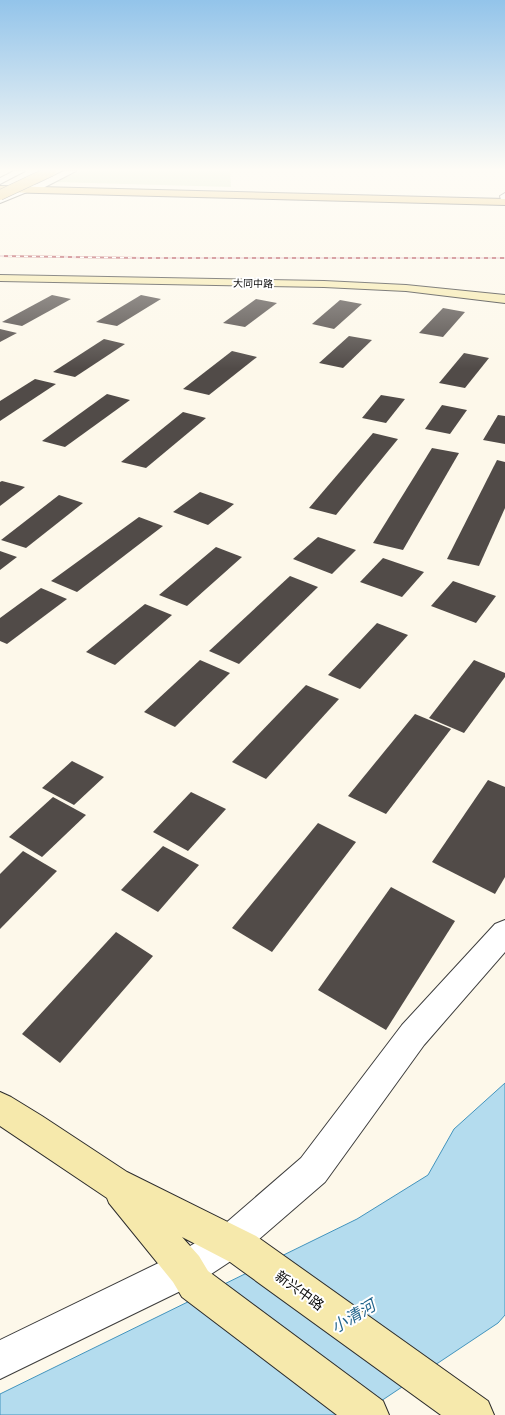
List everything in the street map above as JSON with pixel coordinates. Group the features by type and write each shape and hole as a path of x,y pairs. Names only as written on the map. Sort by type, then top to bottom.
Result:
{"main road":[{"name":"大同中路","path":"0,273 378,280 505,293"},
{"name":"大同中路","path":"0,278 339,285 406,288 505,300"},
{"name":"新兴中路","path":"0,1108 31,1126 115,1184 237,1245 474,1415"},
{"name":"新兴中路","path":"115,1184 190,1277 369,1415"}],"street":[{"path":"0,1360 190,1277 237,1245 313,1170 413,1035 505,932"}],"water":[{"name":"小清河","path":"505,1083 505,1315 498,1323 360,1415 0,1415 0,1394 357,1219 428,1175 454,1129"}],"building":[{"path":"52,295 71,299 22,326 2,322"},
{"path":"141,295 161,299 117,326 96,322"},
{"path":"256,299 277,303 245,327 223,323"},
{"path":"340,300 362,304 334,329 312,324"},
{"path":"443,308 465,312 443,337 419,333"},
{"path":"0,329 17,333 0,342"},
{"path":"349,336 372,340 343,368 319,363"},
{"path":"104,339 125,344 75,377 53,372"},
{"path":"232,351 257,357 209,395 183,389"},
{"path":"464,353 489,358 465,388 439,383"},
{"path":"35,379 56,384 0,421 0,401"},
{"path":"107,394 130,400 65,447 42,441"},
{"path":"381,395 405,399 386,423 362,418"},
{"path":"442,405 467,410 450,434 425,429"},
{"path":"183,412 206,418 146,468 121,462"},
{"path":"498,415 505,416 505,444 483,440"},
{"path":"373,433 398,439 336,515 309,508"},
{"path":"432,448 459,453 403,550 373,543"},
{"path":"497,460 505,462 505,508 479,566 447,559"},
{"path":"2,481 25,487 0,506 0,482"},
{"path":"200,492 234,504 208,525 173,512"},
{"path":"59,495 83,503 26,548 1,540"},
{"path":"139,517 163,526 77,592 51,581"},
{"path":"318,537 356,550 332,574 293,559"},
{"path":"216,547 242,557 187,606 159,595"},
{"path":"0,551 17,557 0,570"},
{"path":"383,558 424,572 402,597 360,582"},
{"path":"290,576 318,587 239,664 209,651"},
{"path":"453,581 496,596 476,623 431,606"},
{"path":"41,588 67,599 7,644 0,641 0,618"},
{"path":"145,604 172,615 115,665 86,652"},
{"path":"377,623 408,635 360,689 328,675"},
{"path":"200,660 230,673 175,727 144,712"},
{"path":"474,660 505,673 505,677 464,733 429,718"},
{"path":"306,685 339,699 266,779 232,762"},
{"path":"415,714 451,729 386,814 348,796"},
{"path":"72,761 104,777 74,805 42,788"},
{"path":"488,780 505,787 505,877 495,894 432,862"},
{"path":"191,792 226,809 188,851 153,832"},
{"path":"53,797 86,815 42,857 9,837"},
{"path":"318,823 356,842 272,952 232,928"},
{"path":"163,846 199,865 158,912 121,890"},
{"path":"23,851 57,871 0,929 0,874"},
{"path":"391,887 455,921 386,1030 318,990"},
{"path":"116,932 153,956 60,1063 22,1034"}],"railway":[{"path":"0,256 140,258 505,258"}]}
